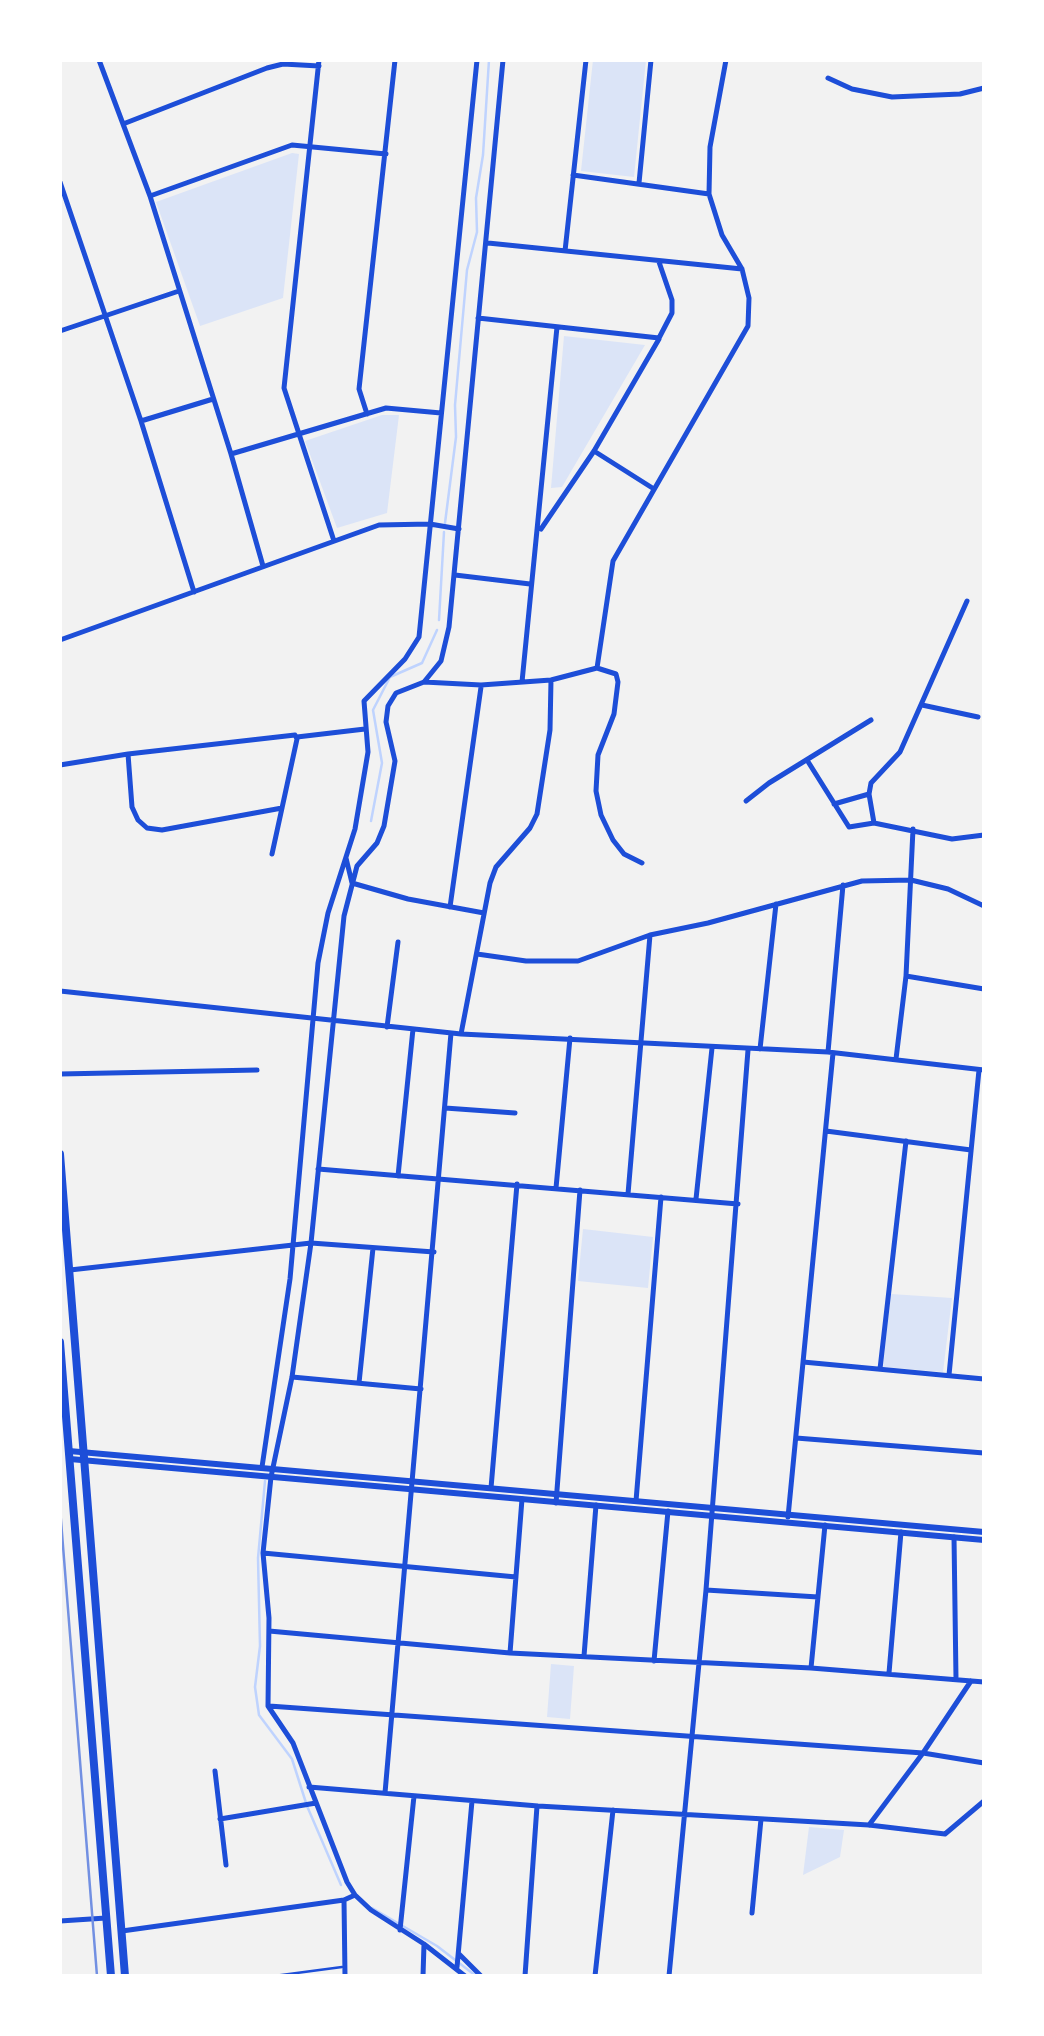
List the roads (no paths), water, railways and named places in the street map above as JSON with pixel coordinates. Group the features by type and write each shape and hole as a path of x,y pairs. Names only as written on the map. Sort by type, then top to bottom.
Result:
{"highway":[{"path":"60,1154 125,1976"},
{"path":"60,1342 110,1976"}],"street":[{"path":"98,60 150,196 232,454 262,566"},
{"path":"367,414 359,389 395,60"},
{"path":"262,1467 290,1279 318,963 355,829 368,752 364,701 405,659 418,636 477,60"},
{"path":"424,682 441,662 450,626 503,60"},
{"path":"566,251 586,60"},
{"path":"639,182 651,60"},
{"path":"597,668 613,561 748,326 749,298 742,269 722,234 710,194 710,147 726,60"},
{"path":"123,124 266,68 319,63 284,388 334,540"},
{"path":"828,78 852,89 892,98 960,94 984,88"},
{"path":"150,196 279,148 310,145 386,154"},
{"path":"574,175 710,194"},
{"path":"60,182 194,592"},
{"path":"488,243 742,269"},
{"path":"539,532 594,451 672,313 672,300 659,262"},
{"path":"60,331 178,291"},
{"path":"478,318 659,338"},
{"path":"522,682 557,327"},
{"path":"141,421 213,399"},
{"path":"232,454 386,408 441,413"},
{"path":"594,451 655,490"},
{"path":"60,640 380,525 459,528"},
{"path":"455,575 530,584"},
{"path":"874,823 870,783 900,752 967,601"},
{"path":"465,1976 355,1895 294,1743 268,1706 270,1631 264,1553 271,1477 292,1378 310,1243 344,916 357,866 377,842 384,826 395,761 386,722 388,706 396,694 424,682 481,685 552,680 597,668 616,674 614,714 598,755 601,815 624,854 642,864"},
{"path":"461,1034 496,867 538,814 550,730 552,680"},
{"path":"450,907 481,685"},
{"path":"921,704 978,717"},
{"path":"746,801 871,720"},
{"path":"60,766 292,734 297,738 365,729"},
{"path":"272,854 297,738"},
{"path":"128,754 132,807 147,828 162,830 282,808"},
{"path":"807,760 849,827 874,823 952,839 984,835"},
{"path":"834,804 869,794"},
{"path":"896,1058 906,976 914,829"},
{"path":"346,856 352,883"},
{"path":"477,954 526,961 578,960 650,934 844,884 911,880 948,889 984,906"},
{"path":"352,883 484,913"},
{"path":"788,1518 826,1131 844,884"},
{"path":"760,1048 776,904"},
{"path":"628,1194 650,934"},
{"path":"387,1027 398,942"},
{"path":"906,976 984,989"},
{"path":"60,991 461,1034 831,1052 982,1070 948,1376"},
{"path":"398,1176 412,1029"},
{"path":"384,1793 452,1033"},
{"path":"556,1188 570,1038"},
{"path":"696,1200 712,1048"},
{"path":"669,1976 700,1664 748,1050"},
{"path":"60,1074 258,1070"},
{"path":"445,1108 515,1113"},
{"path":"826,1131 971,1150"},
{"path":"880,1369 906,1142"},
{"path":"317,1169 738,1204"},
{"path":"491,1488 516,1184"},
{"path":"557,1498 580,1190"},
{"path":"636,1502 661,1197"},
{"path":"70,1270 310,1243 434,1252"},
{"path":"359,1383 373,1248"},
{"path":"803,1362 984,1379"},
{"path":"292,1378 421,1388"},
{"path":"796,1438 984,1453"},
{"path":"70,1455 274,1468 522,1499 636,1502 984,1536"},
{"path":"85,1456 271,1477 491,1488 596,1505 712,1512"},
{"path":"510,1653 522,1499"},
{"path":"584,1656 596,1505"},
{"path":"654,1660 668,1512"},
{"path":"788,1518 954,1537 984,1536"},
{"path":"811,1668 825,1525"},
{"path":"889,1673 901,1532"},
{"path":"954,1537 956,1679"},
{"path":"264,1553 516,1577"},
{"path":"706,1590 819,1597"},
{"path":"270,1631 510,1653 811,1668 984,1682"},
{"path":"869,1825 972,1680"},
{"path":"268,1706 923,1754 984,1763"},
{"path":"215,1771 226,1865"},
{"path":"309,1787 537,1806 869,1825 937,1833 951,1832 984,1800"},
{"path":"400,1930 414,1796"},
{"path":"457,1967 472,1800"},
{"path":"220,1819 316,1804"},
{"path":"525,1976 537,1806"},
{"path":"595,1976 612,1810"},
{"path":"752,1914 761,1819"},
{"path":"122,1931 344,1900 355,1895"},
{"path":"344,1900 345,1976"},
{"path":"60,1922 106,1918"},
{"path":"422,1976 424,1944"},
{"path":"458,1953 481,1976"}],"lane":[{"path":"274,1976 346,1966"}],"waterway":[{"path":"445,523 456,437 455,405 467,270 477,232 476,198 489,60"},
{"path":"439,620 444,532"},
{"path":"371,821 382,763 373,710 390,677 422,663 437,630"},
{"path":"265,1481 258,1558 260,1646 255,1687 259,1715 292,1759 307,1806 341,1885"},
{"path":"372,1908 437,1946 476,1976"}],"railway":[{"path":"60,1508 97,1976"}]}
